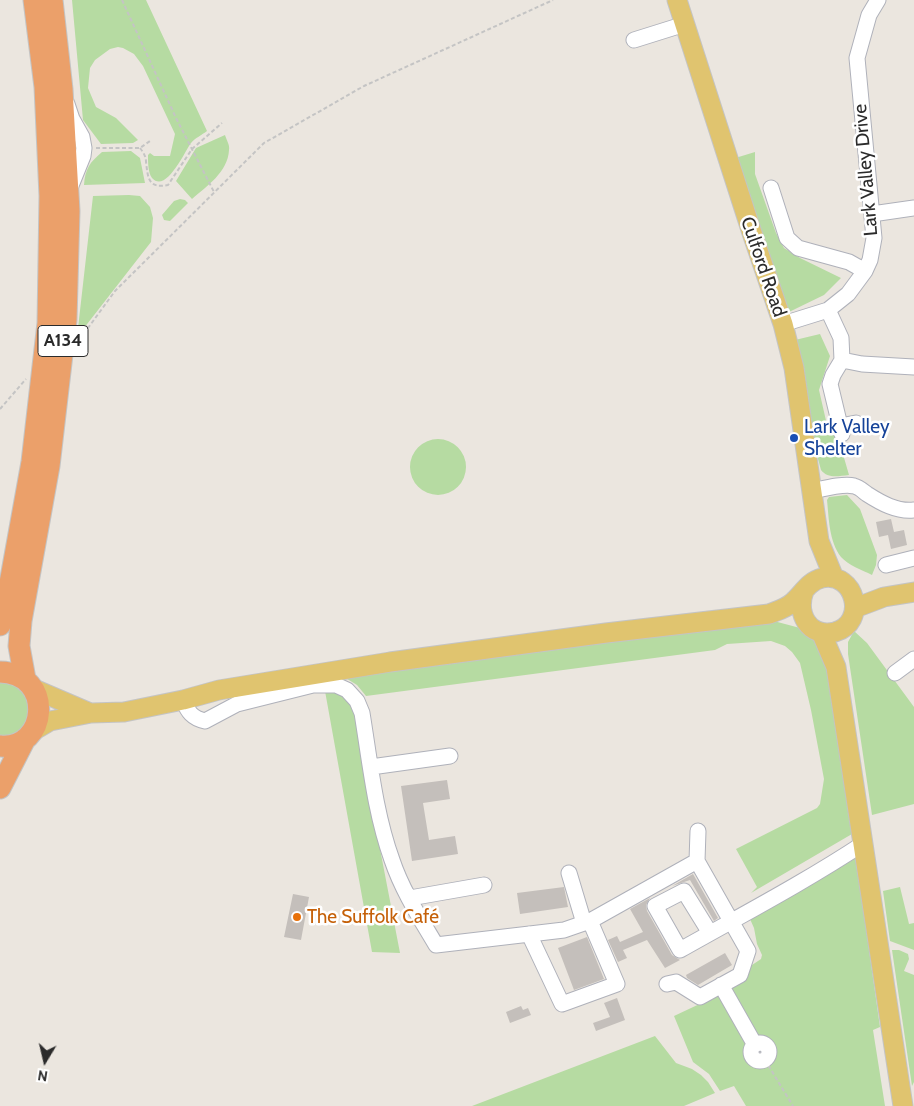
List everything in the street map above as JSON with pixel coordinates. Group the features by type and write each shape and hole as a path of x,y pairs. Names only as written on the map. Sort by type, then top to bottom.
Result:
{"highway":[{"name":"A134","path":"0,625 11,578 32,462 48,323 50,196 45,87 34,0"},
{"name":"A134","path":"30,684 19,646 21,621 49,466 66,320 69,211 62,89 52,0"},
{"path":"0,672 14,674 30,684 40,703 39,718 0,788"},
{"path":"0,746 15,744 29,735"}],"main road":[{"name":"Culford Road","path":"677,0 750,230 783,324 794,368 819,541 809,586"},
{"name":"Culford Road","path":"819,541 842,583"},
{"path":"29,735 50,721 91,713 124,712 184,700 219,690 390,662 606,632 769,614 792,604 809,586 824,578 884,597"},
{"path":"809,586 800,601 800,611 805,621 809,626 820,632 837,631 845,627 850,621 855,608 855,601 842,583"},
{"path":"855,608 884,597 914,592"},
{"path":"769,614 805,621"},
{"path":"836,667 845,627"},
{"path":"820,632 836,667 903,1106"},
{"path":"30,684 91,713"}],"street":[{"name":"Lark Valley Drive","path":"783,324 828,310 848,294 865,271 870,260 874,238 857,58 869,15 878,0"},
{"path":"634,40 684,24"},
{"path":"62,89 72,119 82,137 84,148 83,156 68,192"},
{"path":"770,188 787,238 798,248 849,262 865,271"},
{"path":"872,214 914,208"},
{"path":"828,310 840,338 842,360 830,384 841,430 856,423"},
{"path":"842,360 862,364 914,367"},
{"path":"812,491 849,485 855,486 894,508 906,511 914,510"},
{"path":"886,566 914,558"},
{"path":"895,672 914,659"},
{"path":"184,700 188,712 196,719 205,721 237,704 313,685 336,685 347,690 357,701 362,713 381,823 392,861 436,945 564,930 587,922 697,861"},
{"path":"371,766 450,756"},
{"path":"667,984 676,982 700,997 740,974 748,952 697,861 698,831"},
{"path":"710,933 684,890 655,906 680,950 834,863 864,843"},
{"path":"529,934 562,1004 617,984 587,922 570,873"},
{"path":"661,882 669,898"},
{"path":"410,898 484,885"},
{"path":"721,985 755,1045 751,1050 752,1056 756,1060 765,1060"}],"path":[{"path":"122,0 214,192"},
{"path":"86,333 115,291 264,143 364,86 553,0"},
{"path":"140,148 146,161 147,177 151,183 162,187 168,185 192,149 222,123"},
{"path":"84,148 140,148 150,141"},
{"path":"765,1060 793,1106"}],"green space":[{"path":"72,0 146,0 207,131 191,143 174,170 163,180 157,181 152,178 148,167 148,155 150,153 154,156 170,156 175,134 143,66 134,54 118,47 110,49 95,60 90,68 88,88 96,107 116,118 138,140 133,143 101,144 83,120"},
{"path":"225,135 229,148 225,165 216,178 192,199 176,181 196,148"},
{"path":"131,151 140,158 145,183 84,185 89,166 102,152"},
{"path":"755,152 755,174 776,233 784,248 841,278 824,295 789,312 781,309 732,159"},
{"path":"93,196 140,196 150,207 153,218 151,242 77,337"},
{"path":"180,199 188,203 170,221 164,220 162,215 174,201"},
{"path":"820,334 830,356 819,390 827,425 834,423 849,475 830,476 821,470 808,422 795,340"},
{"path":"438,439 449,441 458,447 464,456 466,467 464,478 458,487 449,493 438,495 427,493 418,487 412,478 410,467 412,456 418,447 427,441"},
{"path":"847,495 860,509 877,555 872,575 844,560 834,544 830,530 827,500 829,497"},
{"path":"770,620 800,628 815,637 825,653 852,834 751,893 757,887 736,849 817,808 820,804 824,779 800,663 785,646 771,641 727,644 715,650 366,696 357,685 344,677"},
{"path":"854,631 867,643 914,707 914,804 872,815 848,654 848,642"},
{"path":"0,682 19,687 30,705 22,728 19,732 8,736 0,736"},
{"path":"337,690 351,698 400,953 372,952 325,691"},
{"path":"856,858 880,1027 873,1030 885,1106 746,1106 734,1086 720,1091 709,1074 693,1062 674,1016 723,993 749,1045 747,1053 749,1060 759,1065 770,1061 773,1054 770,1043 764,1039 757,1039 727,991 752,965 761,959 762,955 750,919"},
{"path":"900,887 909,924 914,923 914,950 890,941 883,891"},
{"path":"892,950 899,950 908,954 909,959 904,971 914,975 914,1082 912,1086"},
{"path":"655,1036 676,1063 692,1069 701,1075 715,1093 684,1106 472,1106"}],"building":[{"path":"891,519 894,532 904,530 907,545 891,549 888,535 879,537 876,522"},
{"path":"447,780 450,799 423,803 429,840 455,836 458,854 412,861 401,786"},
{"path":"693,874 718,918 714,921 690,880 672,886"},
{"path":"564,887 568,907 520,914 517,893"},
{"name":"The Suffolk Café","path":"293,894 309,897 301,940 284,937"},
{"path":"650,898 646,905 647,911 672,955 680,960 665,968 647,940 623,950 627,958 618,962 608,940 617,936 620,942 643,932 630,909"},
{"path":"587,937 604,979 574,990 558,948"},
{"path":"725,953 732,965 698,985 687,978 686,975"},
{"path":"617,998 625,1020 596,1031 593,1023 610,1017 604,1003"},
{"path":"521,1006 523,1010 528,1008 531,1015 510,1023 506,1012"}],"place":[{"name":"Lark Valley Shelter","path":"794,438"},
{"name":"The Suffolk Café","path":"297,917"}]}
